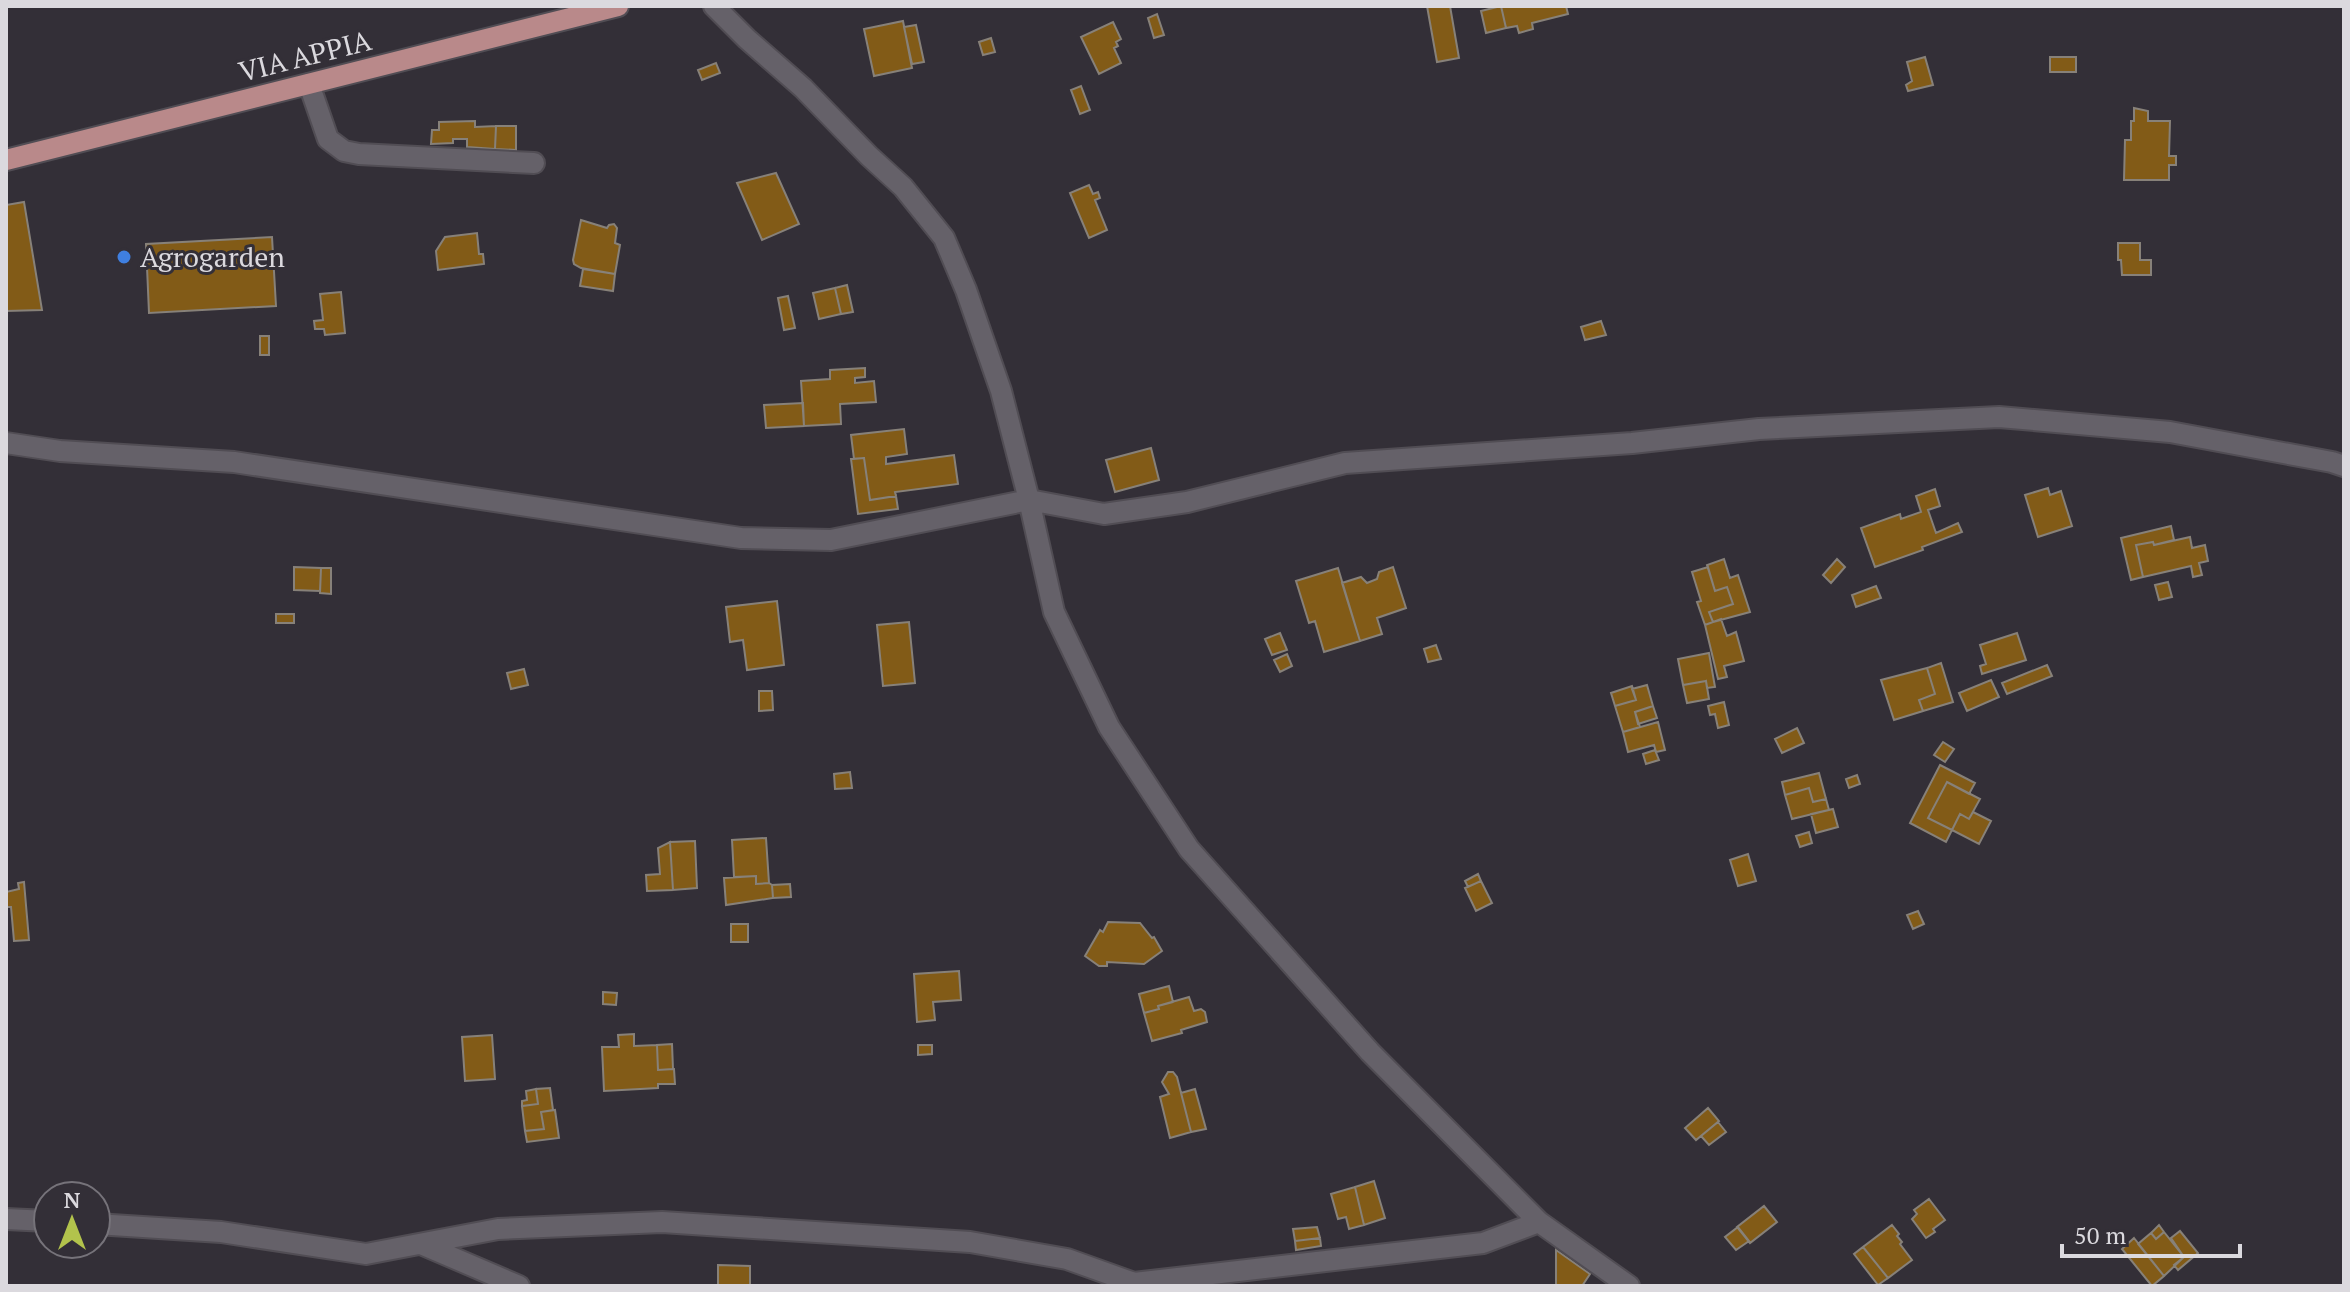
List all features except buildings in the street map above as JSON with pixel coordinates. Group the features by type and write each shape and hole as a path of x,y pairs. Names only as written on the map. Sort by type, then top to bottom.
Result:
{"main road":[{"name":"VIA APPIA","path":"6,160 616,6"}],"street":[{"path":"714,6 903,187 944,238 966,290 1001,391 1054,612 1109,727 1189,849 1370,1052 1539,1222 1629,1286"},
{"path":"309,84 328,139 344,151 534,163"},
{"path":"6,443 75,452 234,462 741,538 831,540 1029,500 1104,514 1187,502 1345,463 1632,443 1759,429 1999,417 2170,432 2344,466"},
{"path":"6,1219 32,1220"},
{"path":"112,1225 221,1232 366,1254 498,1229 677,1223 970,1242 1067,1259 1134,1283 1483,1243 1539,1222"},
{"path":"421,1244 519,1286"}],"place":[{"name":"Agrogarden","path":"124,257"}]}
